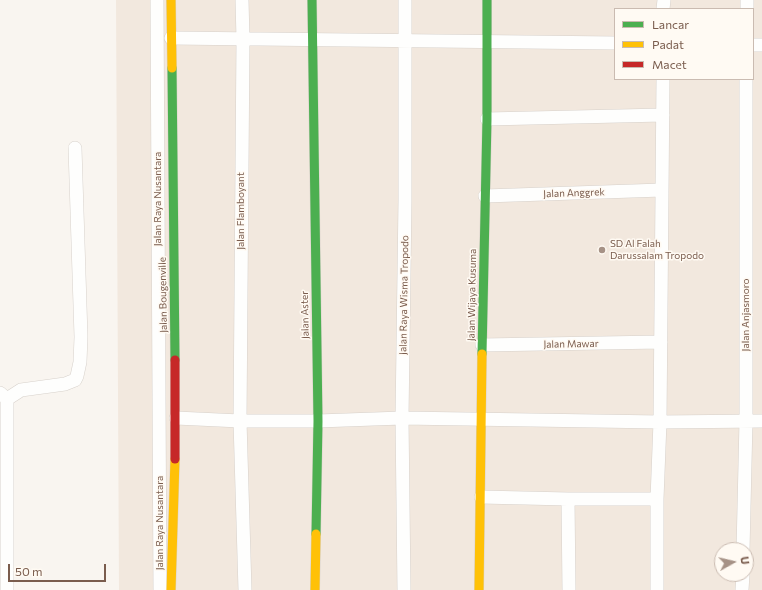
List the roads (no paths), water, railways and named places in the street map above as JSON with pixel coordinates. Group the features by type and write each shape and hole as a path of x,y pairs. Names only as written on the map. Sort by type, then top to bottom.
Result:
{"street":[{"name":"Jalan Raya Nusantara","path":"157,0 160,590"},
{"name":"Jalan Bougenville","path":"171,0 176,418 171,590"},
{"name":"Jalan Flamboyant","path":"242,0 240,421 245,590"},
{"name":"Jalan Aster","path":"312,0 318,421 315,590"},
{"name":"Jalan Raya Wisma Tropodo","path":"404,590 402,418 405,200 405,0"},
{"name":"Jalan Wijaya Kusuma","path":"479,590 481,497 480,420 487,119 487,0"},
{"path":"171,38 614,43"},
{"path":"657,590 663,80"},
{"name":"Jalan Anjasmoro","path":"743,542 746,421 746,80"},
{"path":"487,119 663,115"},
{"path":"7,590 4,396 21,390 65,384 75,380 78,376 81,337 75,148"},
{"name":"Jalan Anggrek","path":"485,196 662,190"},
{"name":"Jalan Mawar","path":"482,345 661,342"},
{"path":"176,418 240,421 318,421 402,418 660,422 762,421"},
{"path":"481,497 657,499"},
{"path":"568,499 569,590"}],"place":[{"name":"SD Al Falah Darussalam Tropodo","path":"602,250"}]}
